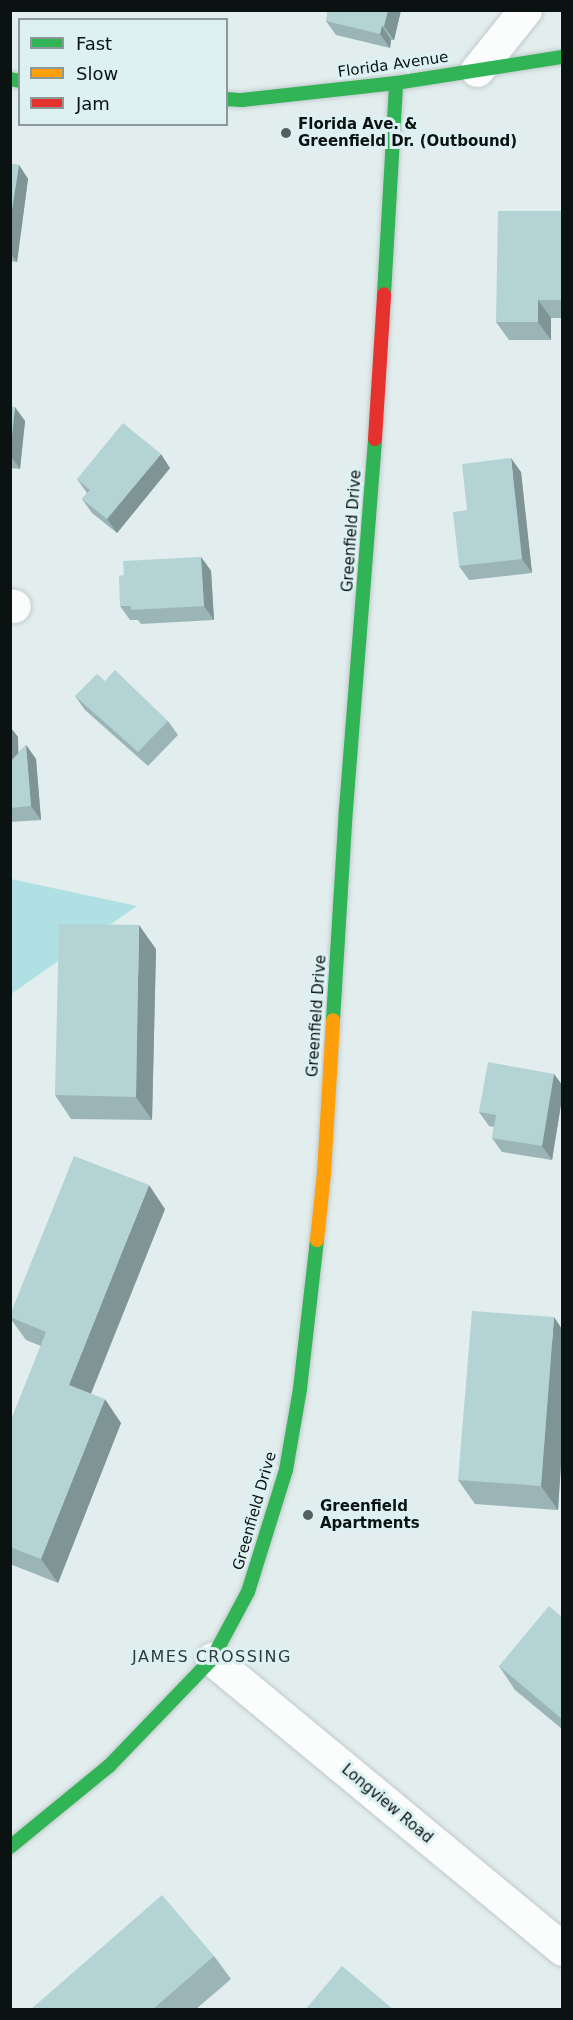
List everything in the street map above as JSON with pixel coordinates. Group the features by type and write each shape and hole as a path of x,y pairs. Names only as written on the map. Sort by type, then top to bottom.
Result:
{"street":[{"path":"477,69 525,10"},
{"name":"Florida Avenue","path":"228,99 242,100 396,83 562,57"},
{"name":"Greenfield Drive","path":"10,1847 109,1766 212,1659 251,1581 286,1470 300,1389 324,1173 346,808 372,495 396,83"},
{"name":"Longview Road","path":"212,1659 562,1949"}],"shaded area":[{"path":"11,879 137,906 11,994"}],"building":[{"path":"328,10 388,10 380,34 326,21"},
{"path":"10,164 19,165 10,222"},
{"path":"498,211 562,211 562,300 538,300 538,322 496,322"},
{"path":"10,406 15,407 10,454"},
{"path":"123,423 161,454 107,519 82,499 90,490 77,479"},
{"path":"511,458 522,559 459,566 453,512 467,510 462,464"},
{"path":"201,557 204,606 131,610 131,606 120,606 119,576 124,575 123,561"},
{"path":"115,670 168,721 138,752 75,696 97,674 105,681"},
{"path":"26,745 31,806 10,808 10,762"},
{"path":"59,924 139,925 136,1097 55,1095"},
{"path":"488,1062 554,1074 542,1146 492,1138 496,1115 479,1112"},
{"path":"74,1156 149,1185 69,1385 105,1399 41,1559 10,1547 10,1423 46,1332 10,1317 10,1315"},
{"path":"472,1311 554,1317 541,1486 458,1480"},
{"path":"549,1606 562,1617 562,1719 499,1666"},
{"path":"162,1895 214,1956 152,2010 30,2010"},
{"path":"342,1966 394,2010 305,2010"}],"traffic: fast":[{"path":"228,99 242,100 396,83 562,57"},
{"path":"10,79 18,81"},
{"path":"384,294 396,83"},
{"path":"333,1020 346,809 375,439"},
{"path":"10,1847 109,1766 212,1659 248,1592 286,1470 300,1389 317,1240"}],"traffic: slow":[{"path":"317,1240 324,1173 333,1020"}],"traffic: jam":[{"path":"375,439 384,294"}],"place":[{"name":"Florida Ave. & Greenfield Dr. (Outbound)","path":"286,133"},
{"name":"Greenfield Apartments","path":"308,1515"}],"district":[{"name":"JAMES CROSSING","path":"212,1657"}]}
